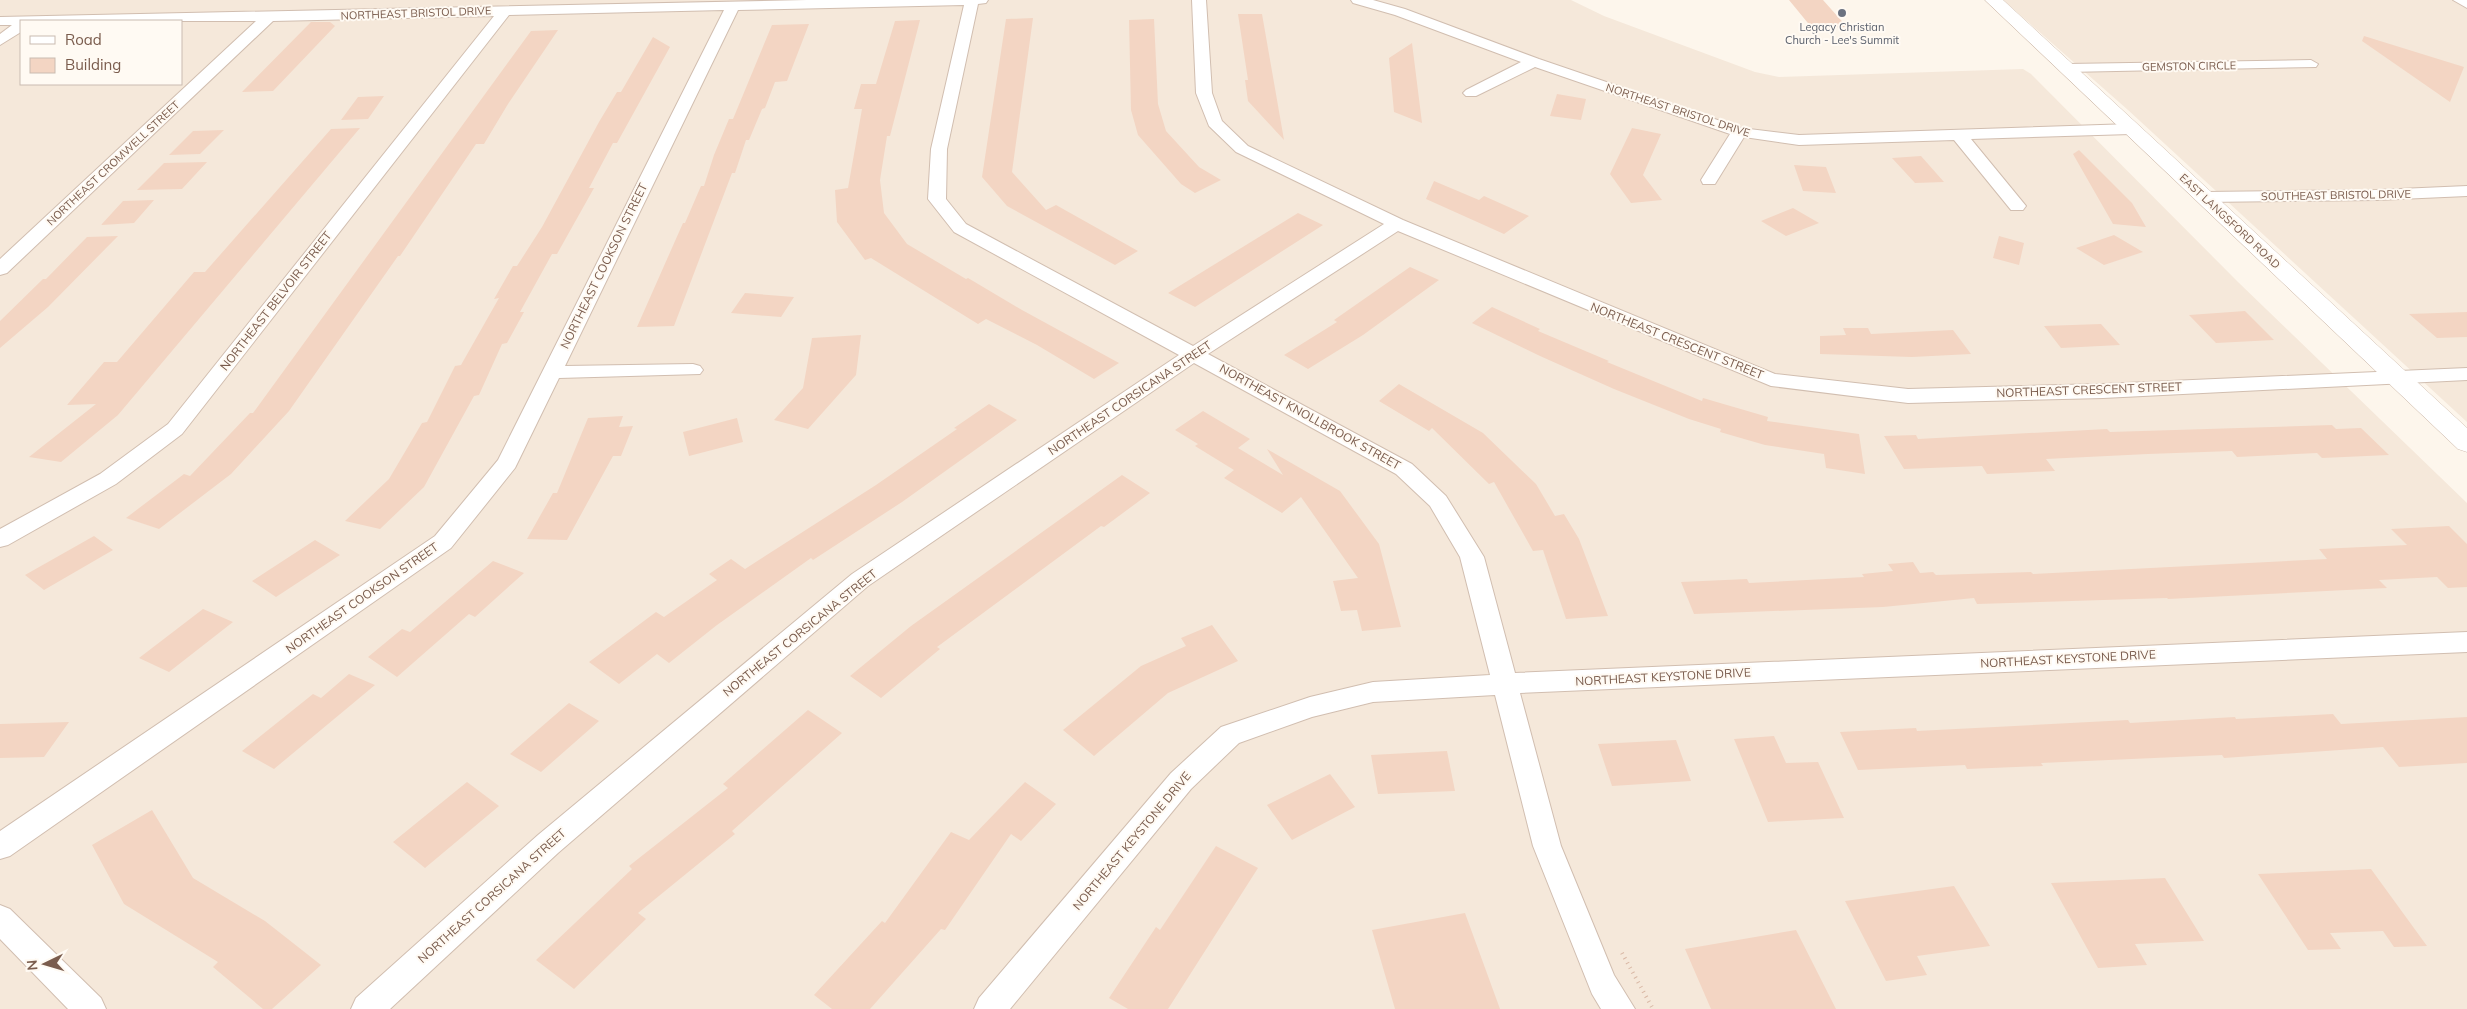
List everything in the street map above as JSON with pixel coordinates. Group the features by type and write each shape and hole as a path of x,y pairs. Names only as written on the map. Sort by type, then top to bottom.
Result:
{"street":[{"name":"NORTHEAST KNOLLBROOK STREET","path":"972,0 939,149 938,199 960,228 1404,469 1438,501 1456,528 1472,558 1547,846 1603,984 1619,1009"},
{"name":"NORTHEAST BRISTOL DRIVE","path":"88,20 981,0"},
{"name":"NORTHEAST CRESCENT STREET","path":"1199,0 1204,93 1215,123 1242,149 1397,224 1771,380 1908,396 2103,390 2467,374"},
{"name":"NORTHEAST BRISTOL DRIVE","path":"1358,0 1400,12 1534,62 1739,132 1799,140 2131,129"},
{"name":"EAST LANGSFORD ROAD","path":"1994,0 2467,442"},
{"path":"2460,0 2467,4"},
{"name":"NORTHEAST COOKSON STREET","path":"0,847 443,542 507,463 733,6"},
{"name":"NORTHEAST BELVOIR STREET","path":"0,539 108,479 175,429 505,11"},
{"name":"NORTHEAST CROMWELL STREET","path":"0,269 269,17"},
{"name":"NORTHEAST BRISTOL DRIVE","path":"0,21 20,21"},
{"path":"0,41 20,27"},
{"path":"1471,92 1534,62"},
{"name":"GEMSTON CIRCLE","path":"2067,68 2311,64"},
{"path":"1709,180 1739,132"},
{"path":"1959,135 2017,206"},
{"name":"SOUTHEAST BRISTOL DRIVE","path":"2205,197 2368,195 2467,191"},
{"name":"NORTHEAST CORSICANA STREET","path":"367,1009 548,844 860,580 1194,354 1397,224"},
{"path":"552,372 693,370"},
{"name":"NORTHEAST KEYSTONE DRIVE","path":"990,1009 1181,781 1230,735 1310,707 1373,692 1506,684 2467,642"},
{"path":"0,919 90,1009"}],"path":[{"path":"1620,948 1654,1009"}],"shaded area":[{"path":"0,0 1571,0 1604,16 1755,72 1779,77 2023,69 2031,74 2238,282 2467,503 2467,1009 0,1009"},
{"path":"2003,0 2467,0 2467,422 2128,110"}],"building":[{"path":"1789,0 1823,0 1847,27 1812,28"},
{"path":"1238,14 1262,14 1284,140 1248,101 1245,80 1248,80"},
{"path":"1033,18 1012,172 1046,210 1056,205 1138,251 1115,265 1007,206 982,177 1006,19"},
{"path":"1154,19 1158,104 1166,131 1199,167 1221,180 1195,193 1181,184 1138,135 1131,110 1129,20"},
{"path":"920,20 890,136 887,136 880,180 884,213 907,244 966,279 968,278 1119,363 1094,379 1037,345 986,319 978,324 871,258 865,260 837,222 835,190 848,188 862,109 854,109 861,84 876,84 895,21"},
{"path":"311,22 330,22 335,26 273,91 242,92"},
{"path":"809,24 787,81 775,82 765,108 762,109 749,140 746,140 735,173 732,173 674,326 637,327 683,223 685,223 701,186 704,186 729,119 733,119 772,25"},
{"path":"558,30 508,104 484,144 476,144 400,256 398,256 289,411 231,474 159,529 126,518 184,474 190,476 250,413 253,413 531,31"},
{"path":"2364,36 2464,67 2450,102 2362,41"},
{"path":"653,37 670,47 617,143 613,143 589,188 594,188 557,254 552,254 520,312 524,312 507,343 502,344 479,395 474,396 424,487 380,529 345,521 389,479 422,423 427,422 455,366 461,365 499,298 494,299 513,266 517,266 542,227 599,122 617,92 621,92"},
{"path":"1412,43 1422,123 1394,112 1389,58"},
{"path":"1557,94 1586,99 1581,120 1550,116"},
{"path":"384,96 368,119 341,120 358,97"},
{"path":"360,128 118,415 61,462 29,457 96,404 67,405 104,362 117,362 194,272 205,272 331,129"},
{"path":"1632,128 1661,134 1643,175 1662,200 1631,203 1610,174"},
{"path":"224,130 200,154 169,155 193,131"},
{"path":"2079,150 2132,203 2146,227 2113,224 2073,154"},
{"path":"1921,156 1944,182 1915,183 1892,158"},
{"path":"207,162 182,189 137,190 164,163"},
{"path":"1794,165 1826,167 1836,193 1803,191"},
{"path":"1434,181 1479,200 1484,196 1529,216 1504,234 1426,199"},
{"path":"154,200 134,223 101,225 123,201"},
{"path":"1793,208 1819,223 1786,236 1761,221"},
{"path":"1298,213 1323,225 1195,307 1168,293"},
{"path":"2114,235 2143,252 2104,265 2076,248"},
{"path":"118,236 48,307 0,348 0,321 43,279 46,279 87,237"},
{"path":"1999,236 2024,243 2019,265 1993,258"},
{"path":"1410,267 1439,280 1363,335 1308,369 1284,355 1337,322 1334,320"},
{"path":"745,293 794,297 781,317 731,313"},
{"path":"1492,307 1540,329 1538,331 1609,361 1607,362 1702,401 1703,398 1768,417 1767,421 1859,434 1865,474 1826,468 1824,454 1765,445 1720,432 1721,429 1689,419 1614,389 1472,323"},
{"path":"2245,311 2274,340 2216,343 2189,315"},
{"path":"2467,312 2467,337 2437,338 2409,314"},
{"path":"2101,324 2120,345 2061,348 2044,326"},
{"path":"1843,328 1868,328 1871,334 1953,330 1971,354 1912,357 1820,354 1820,336 1846,335"},
{"path":"861,335 856,375 808,429 774,420 803,388 812,338"},
{"path":"1399,384 1483,433 1536,484 1555,516 1564,514 1579,539 1608,616 1566,619 1543,550 1533,551 1494,482 1489,484 1432,428 1429,431 1379,401"},
{"path":"989,404 1017,420 902,502 813,560 811,558 717,625 669,663 657,654 619,684 589,662 656,612 664,617 717,580 709,574 731,559 745,569 876,485 957,429 954,428"},
{"path":"1203,411 1250,439 1238,448 1283,475 1267,449 1340,491 1379,544 1401,627 1362,631 1357,610 1341,611 1333,581 1358,578 1301,497 1282,513 1224,478 1234,470 1195,446 1198,444 1175,430"},
{"path":"623,416 619,427 633,426 621,456 613,456 567,540 527,539 553,493 557,493 588,418"},
{"path":"737,418 743,442 689,456 683,432"},
{"path":"2332,425 2336,429 2361,428 2389,455 2322,458 2317,453 2237,457 2232,451 2148,454 2046,459 2055,471 1987,474 1982,466 1904,469 1884,436 1916,435 1918,439 2107,429 2110,432"},
{"path":"1122,475 1150,493 1104,527 1101,526 937,647 940,649 881,698 850,676 911,626"},
{"path":"2449,526 2467,544 2467,587 2448,588 2437,577 2379,580 2387,588 2168,599 1977,604 1974,598 1883,607 1694,614 1681,582 1747,579 1749,583 1864,577 1862,574 1893,571 1888,564 1913,562 1920,573 1933,572 1936,575 2031,572 2033,574 2327,559 2319,549 2407,545 2391,529"},
{"path":"94,536 113,550 44,590 25,575"},
{"path":"315,540 340,555 276,597 252,581"},
{"path":"493,561 524,573 475,617 469,614 397,677 368,657 402,629 410,632"},
{"path":"203,609 233,622 169,672 139,658"},
{"path":"1212,625 1238,661 1168,693 1094,756 1063,730 1141,666 1186,646 1181,638"},
{"path":"349,674 375,685 274,769 242,751 313,694 321,698"},
{"path":"569,703 599,721 541,772 510,754"},
{"path":"808,710 842,733 732,831 735,834 638,913 646,919 574,989 536,960 632,869 629,866 728,788 723,784"},
{"path":"2333,714 2341,724 2467,717 2467,763 2399,767 2383,747 2224,758 2222,755 2041,763 2043,766 1967,769 1965,765 1858,770 1840,732 1916,728 1917,731 2128,720 2130,723"},
{"path":"69,722 44,757 0,758 0,724"},
{"path":"1774,736 1786,763 1818,762 1844,818 1768,822 1734,739"},
{"path":"1676,740 1691,781 1612,786 1598,744"},
{"path":"1447,751 1455,791 1378,794 1371,755"},
{"path":"1330,774 1355,807 1292,840 1267,805"},
{"path":"467,782 499,806 425,868 393,842"},
{"path":"1025,782 1056,804 1021,841 1011,834 945,930 941,929 870,1009 832,1009 814,995 882,921 885,923 951,832 969,840"},
{"path":"152,810 193,878 265,921 321,965 272,1009 263,1009 213,967 218,962 124,904 92,845"},
{"path":"1216,846 1258,868 1168,1009 1128,1009 1109,998 1156,927 1160,930"},
{"path":"2371,869 2427,946 2394,947 2383,931 2330,933 2341,949 2308,950 2258,874"},
{"path":"2165,878 2204,941 2135,944 2147,965 2098,968 2051,883"},
{"path":"1954,886 1990,946 1917,956 1927,975 1886,981 1845,901"},
{"path":"1465,913 1500,1009 1395,1009 1372,930"},
{"path":"1796,930 1836,1009 1711,1009 1685,949"}],"place":[{"name":"Legacy Christian Church - Lee's Summit","path":"1842,13"}]}
